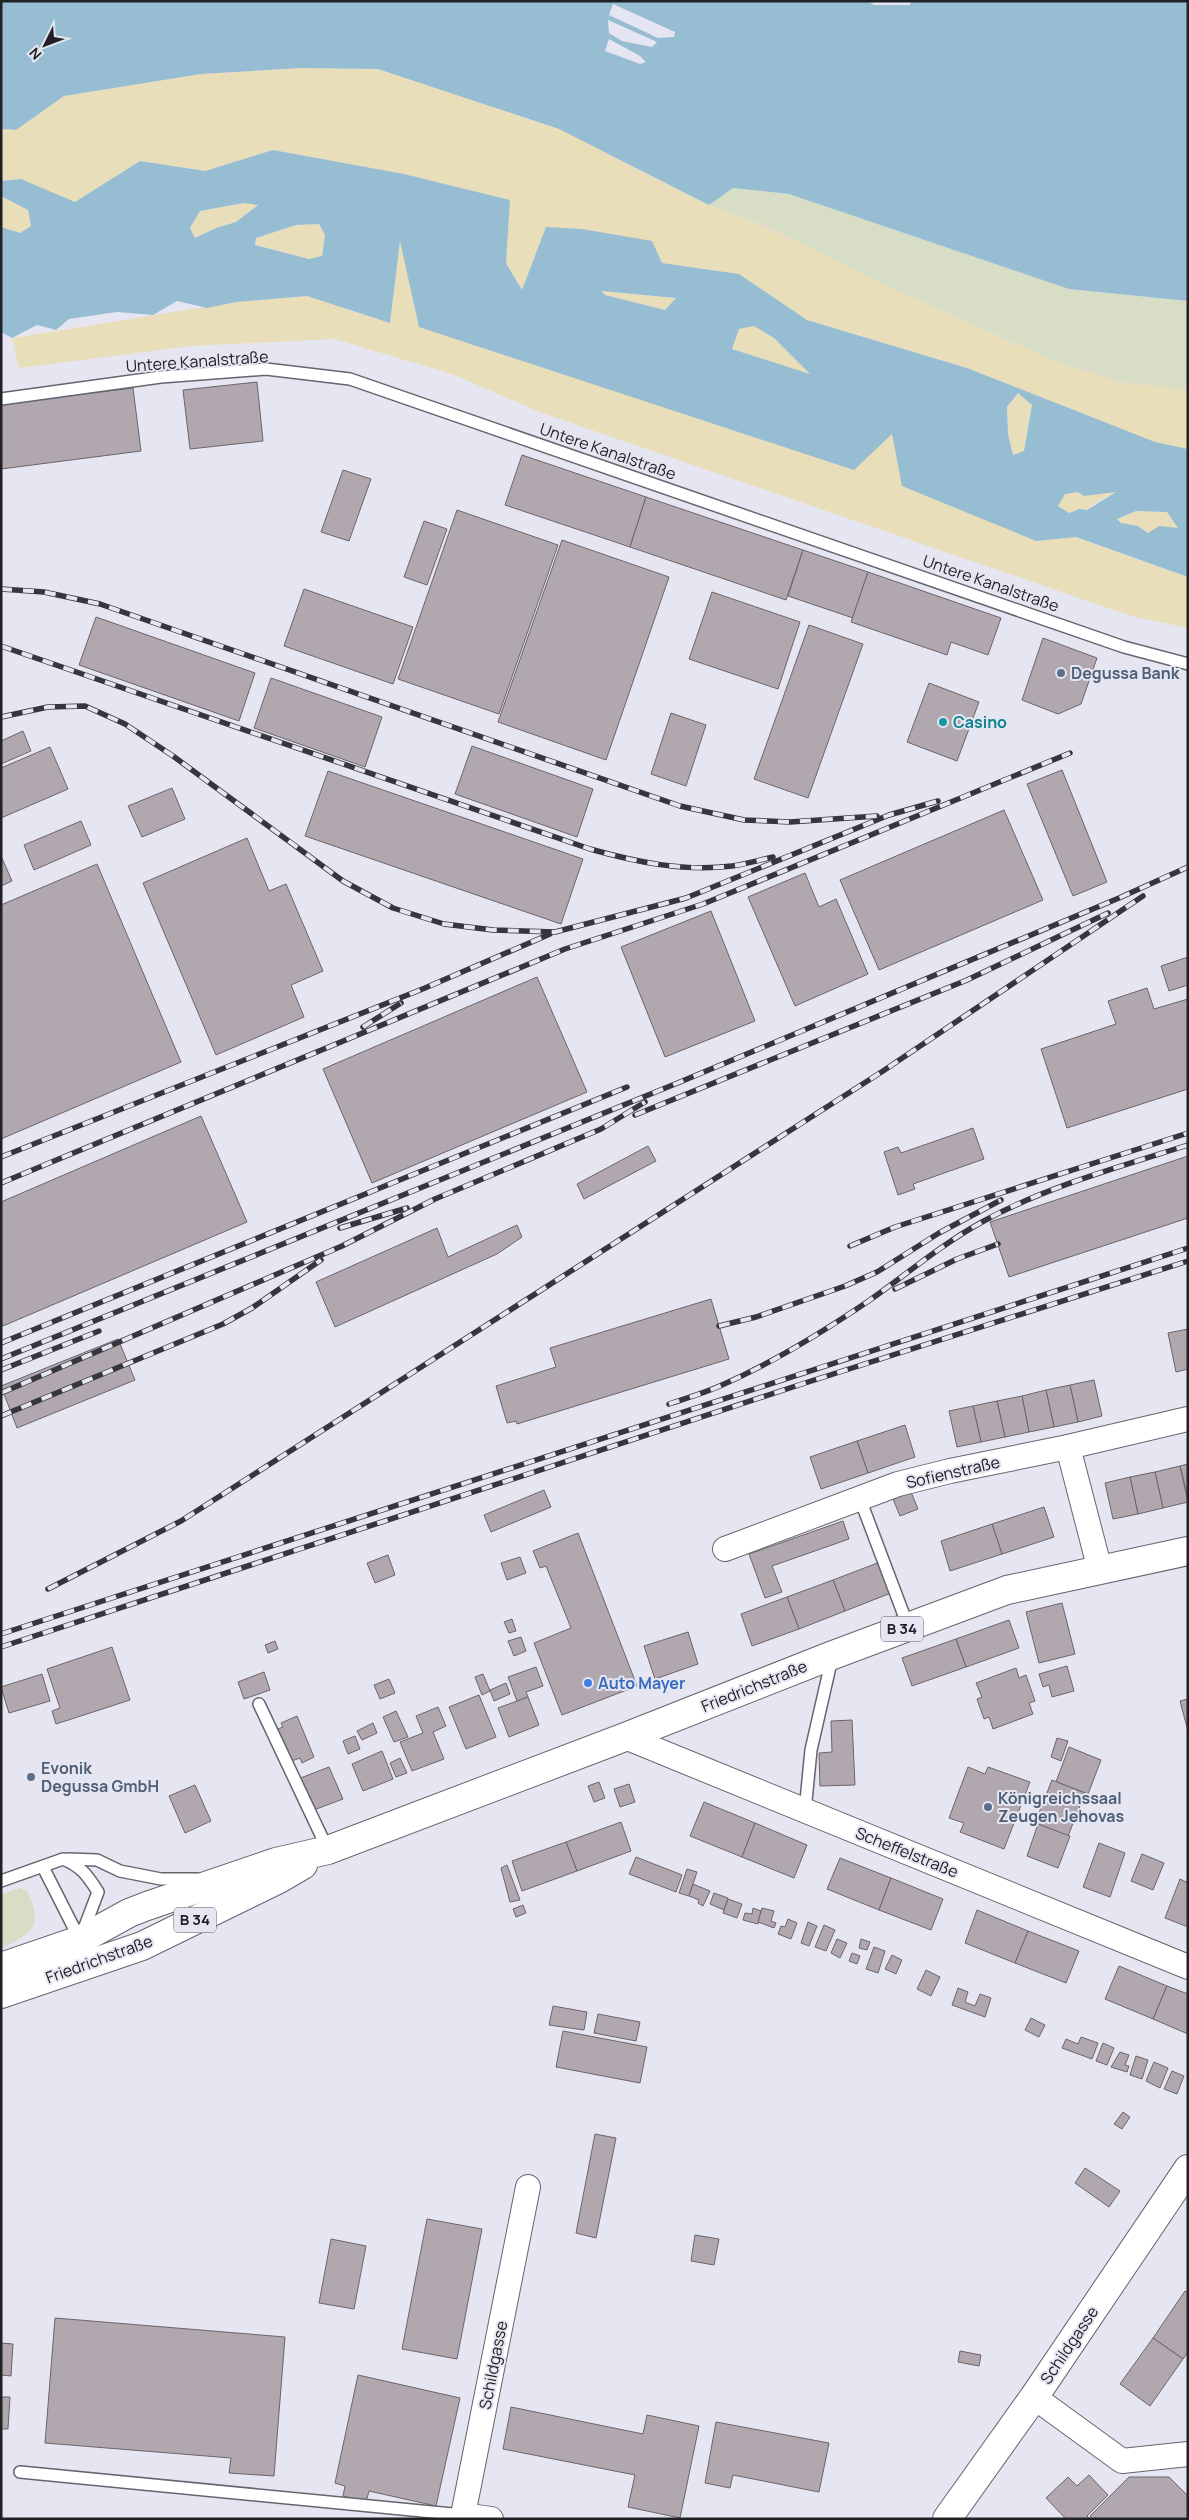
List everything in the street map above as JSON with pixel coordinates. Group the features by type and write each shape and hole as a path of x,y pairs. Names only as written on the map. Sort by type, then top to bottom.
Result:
{"main road":[{"name":"Friedrichstraße","path":"80,1940 129,1913 218,1880 276,1862 328,1850 625,1737 908,1626 1007,1590 1188,1551"},
{"name":"Friedrichstraße","path":"1,1994 142,1946 252,1892 328,1850"},
{"path":"56,1976 80,1940 110,1956"},
{"name":"B 34","path":"1,1967 80,1940"},
{"name":"Schildgasse","path":"947,2519 1034,2398 1188,2169"}],"street":[{"name":"Sofienstraße","path":"725,1548 898,1484 1188,1419"},
{"path":"1068,1447 1100,1570"},
{"name":"Scheffelstraße","path":"625,1737 1188,1967"},
{"name":"Schildgasse","path":"463,2516 528,2187"},
{"path":"1034,2398 1122,2461 1188,2454"},
{"path":"463,2516 491,2519"}],"lane":[{"name":"Untere Kanalstraße","path":"1,399 162,377 266,370 350,379 1124,647 1188,664"},
{"path":"860,1499 908,1626"},
{"path":"805,1811 811,1750 833,1655"},
{"path":"260,1704 328,1850"},
{"path":"1,1881 62,1859 97,1860 120,1872 161,1878 218,1880"},
{"path":"62,1859 77,1865 88,1875 98,1892 80,1940"},
{"path":"43,1867 80,1940"},
{"path":"20,2472 463,2516"}],"green space":[{"path":"733,188 789,194 1069,289 1188,301 1188,390 1121,382 1052,360 897,291 762,225 709,205"},
{"path":"20,1888 27,1891 35,1913 35,1921 28,1933 1,1949 1,1894"}],"sand":[{"path":"301,68 378,69 559,129 709,205 762,225 897,291 1052,360 1121,382 1188,390 1188,449 1155,443 967,368 807,320 739,274 662,263 522,290 506,263 510,200 404,174 273,150 205,171 140,161 75,203 21,179 1,181 1,129 16,130 64,96 201,74"},
{"path":"1,196 28,210 31,226 20,233 1,227"},
{"path":"244,203 258,204 236,222 216,228 195,238 190,228 200,211"},
{"path":"319,224 325,235 322,256 310,259 255,245 256,238 296,225"},
{"path":"400,239 419,327 892,434 1036,541 1075,537 1188,577 1188,628 1131,616 542,413 452,374 334,339 191,346 19,368 12,338 236,302 307,296 390,323"},
{"path":"600,291 676,298 665,310 605,295"},
{"path":"754,326 774,338 811,375 732,349 739,329"},
{"path":"1018,393 1032,405 1024,452 1013,455 1008,434 1007,407"},
{"path":"1118,491 1097,502 1087,510 1079,509 1069,513 1058,506 1065,494 1078,492 1084,496"},
{"path":"1136,511 1168,512 1178,528 1148,533 1138,526 1121,523 1117,519"}],"water":[{"path":"1,1 868,1 874,5 910,5 911,1 1188,1 1188,301 1069,289 789,194 733,188 709,205 559,129 378,69 301,68 201,74 64,96 16,130 1,129","holes":["613,4 675,32 674,37 658,38 609,15","608,20 657,42 652,47 622,41 609,33","609,39 640,56 646,62 640,64 605,51"]},
{"path":"273,150 404,174 510,200 506,263 522,290 546,227 582,229 652,241 662,263 739,274 807,320 967,368 1155,442 1188,449 1188,577 1076,537 1036,541 902,486 892,434 854,470 419,327 400,241 390,323 307,296 236,302 207,308 177,301 153,315 117,312 69,319 56,330 37,325 12,338 1,332 1,227 20,233 31,226 28,210 1,196 1,181 21,179 75,202 140,161 205,171","holes":["244,203 258,205 236,222 216,228 195,238 190,228 200,211","319,224 325,235 322,256 309,259 255,245 256,238 296,225","601,291 676,298 665,310 605,295","754,326 774,338 810,374 732,349 739,329","1018,393 1032,405 1024,451 1013,455 1008,434 1007,407","1078,492 1084,496 1116,492 1087,510 1079,509 1069,513 1058,506 1065,494","1136,511 1167,512 1178,528 1159,526 1148,533 1138,526 1121,523 1117,519"]}],"building":[{"path":"257,382 263,441 190,449 183,390"},
{"path":"133,388 141,451 1,469 1,404"},
{"path":"522,455 646,497 630,547 505,505"},
{"path":"343,470 371,479 349,541 321,532"},
{"path":"646,497 803,550 786,600 630,547"},
{"path":"457,510 558,545 499,714 398,679"},
{"path":"424,521 447,529 427,585 404,577"},
{"path":"562,540 669,577 606,760 498,722"},
{"path":"803,550 868,572 853,618 788,596"},
{"path":"868,572 1001,618 988,655 951,642 947,655 851,622"},
{"path":"304,589 413,627 393,684 284,646"},
{"path":"712,592 800,622 778,689 689,659"},
{"path":"96,617 255,673 239,721 79,665"},
{"path":"809,625 863,644 808,798 754,779"},
{"path":"1043,638 1097,658 1081,704 1058,714 1022,700"},
{"path":"271,678 382,717 365,767 254,728"},
{"name":"Casino","path":"929,683 979,702 957,761 907,742"},
{"path":"671,713 706,725 686,786 651,774"},
{"path":"23,731 31,751 1,764 1,741"},
{"path":"472,746 593,789 577,837 455,794"},
{"path":"50,747 68,789 1,818 1,768"},
{"path":"1062,770 1107,882 1073,896 1027,784"},
{"path":"328,771 583,859 561,924 305,836"},
{"path":"172,788 185,819 142,837 128,806"},
{"path":"1004,810 1043,900 879,970 840,880"},
{"path":"81,821 91,845 34,870 24,845"},
{"path":"247,838 269,891 286,884 323,971 291,985 304,1017 216,1055 143,883"},
{"path":"1,856 12,881 1,886"},
{"path":"97,864 181,1062 1,1139 1,905"},
{"path":"805,873 819,907 836,899 868,974 795,1006 748,897"},
{"path":"711,911 755,1021 665,1057 621,947"},
{"path":"1188,957 1188,985 1169,991 1161,966"},
{"path":"537,977 587,1092 372,1183 323,1069"},
{"path":"1147,988 1154,1009 1188,999 1188,1089 1067,1128 1041,1049 1116,1024 1108,1001"},
{"path":"201,1116 247,1222 3,1326 1,1321 1,1202"},
{"path":"973,1128 984,1159 913,1184 915,1189 898,1195 884,1152 898,1147 901,1153"},
{"path":"648,1146 656,1161 584,1199 577,1184"},
{"path":"1188,1156 1188,1218 1009,1277 990,1222"},
{"path":"517,1225 522,1237 497,1254 335,1327 316,1282 437,1228 448,1257"},
{"path":"711,1299 729,1359 517,1424 516,1421 507,1423 496,1386 556,1367 550,1348"},
{"path":"1188,1329 1188,1369 1176,1372 1168,1333"},
{"path":"118,1339 135,1380 17,1428 1,1386"},
{"path":"1094,1380 1102,1416 1078,1422 1070,1385"},
{"path":"1070,1385 1078,1422 1054,1427 1046,1390"},
{"path":"1046,1390 1054,1427 1029,1432 1022,1396"},
{"path":"1022,1396 1029,1432 1005,1437 997,1401"},
{"path":"997,1401 1005,1437 981,1442 973,1406"},
{"path":"973,1406 981,1442 957,1447 949,1411"},
{"path":"905,1425 915,1457 868,1473 857,1441"},
{"path":"857,1441 868,1473 821,1489 810,1457"},
{"path":"1188,1464 1188,1498 1180,1466"},
{"path":"1180,1466 1188,1502 1163,1508 1155,1472"},
{"path":"1155,1472 1163,1508 1138,1514 1130,1477"},
{"path":"1130,1477 1138,1514 1113,1519 1105,1483"},
{"path":"544,1490 551,1507 491,1532 484,1515"},
{"path":"911,1492 918,1509 900,1516 893,1499"},
{"path":"1044,1507 1054,1537 1002,1554 992,1524"},
{"path":"843,1521 849,1539 772,1566 782,1592 765,1598 749,1554"},
{"path":"992,1524 1002,1554 950,1571 941,1541"},
{"path":"578,1533 637,1686 562,1715 534,1643 571,1628 546,1566 540,1568 533,1551"},
{"path":"388,1555 395,1575 375,1583 367,1563"},
{"path":"520,1557 526,1573 507,1580 501,1563"},
{"path":"880,1562 891,1593 845,1611 833,1580"},
{"path":"833,1580 845,1611 799,1629 787,1597"},
{"path":"787,1597 799,1629 752,1646 741,1614"},
{"path":"1062,1603 1075,1654 1039,1663 1026,1612"},
{"path":"512,1619 516,1631 509,1633 504,1622"},
{"path":"1009,1620 1019,1648 966,1667 956,1639"},
{"path":"688,1632 698,1664 655,1679 644,1646"},
{"path":"521,1637 526,1651 514,1656 508,1641"},
{"path":"956,1639 966,1667 912,1686 902,1658"},
{"path":"275,1641 278,1649 268,1653 265,1645"},
{"path":"112,1647 130,1700 56,1724 52,1711 60,1708 47,1669"},
{"path":"1067,1666 1074,1691 1052,1697 1049,1685 1043,1687 1039,1674"},
{"path":"536,1667 543,1686 526,1692 528,1697 517,1701 508,1677"},
{"path":"1016,1668 1019,1678 1026,1675 1035,1701 1029,1703 1033,1714 993,1729 989,1717 984,1719 977,1699 982,1697 976,1683"},
{"path":"264,1672 270,1690 244,1699 238,1682"},
{"path":"42,1674 50,1701 9,1713 1,1687"},
{"path":"483,1674 490,1691 482,1695 475,1677"},
{"path":"389,1679 395,1693 380,1699 374,1685"},
{"path":"506,1683 510,1694 494,1701 490,1690"},
{"path":"479,1695 496,1737 466,1749 449,1707"},
{"path":"528,1697 539,1725 509,1737 498,1708"},
{"path":"1188,1699 1188,1731 1180,1701"},
{"path":"438,1707 446,1726 433,1732 444,1759 412,1771 400,1742 423,1733 416,1716"},
{"path":"396,1711 408,1737 394,1742 383,1717"},
{"path":"297,1716 314,1757 302,1763 300,1758 289,1762 275,1730 283,1727 281,1723"},
{"path":"852,1720 855,1785 820,1786 819,1753 832,1752 831,1721"},
{"path":"373,1723 377,1733 362,1740 357,1731"},
{"path":"355,1736 360,1749 348,1754 343,1741"},
{"path":"1057,1738 1068,1741 1061,1761 1051,1757"},
{"path":"1069,1747 1101,1760 1088,1794 1056,1782"},
{"path":"382,1751 393,1779 363,1791 352,1764"},
{"path":"400,1758 407,1773 396,1777 390,1763"},
{"path":"329,1767 343,1799 311,1811 298,1779"},
{"path":"968,1767 985,1774 988,1767 1030,1782 1004,1849 960,1832 964,1823 949,1818"},
{"path":"1052,1780 1085,1793 1068,1836 1035,1823"},
{"path":"599,1782 605,1798 594,1802 588,1786"},
{"path":"629,1784 635,1802 620,1807 614,1789"},
{"path":"195,1785 211,1821 185,1833 169,1796"},
{"path":"704,1802 755,1823 742,1857 690,1836"},
{"path":"621,1822 631,1851 577,1871 566,1842"},
{"path":"755,1823 807,1845 794,1878 742,1857"},
{"path":"1038,1824 1070,1836 1058,1868 1027,1856"},
{"path":"566,1842 577,1871 522,1891 512,1861"},
{"path":"1099,1843 1125,1853 1110,1897 1083,1887"},
{"path":"1142,1854 1164,1863 1153,1890 1131,1881"},
{"path":"636,1857 682,1875 676,1892 629,1874"},
{"path":"840,1858 891,1878 879,1910 827,1889"},
{"path":"507,1865 520,1900 510,1902 501,1868"},
{"path":"687,1869 697,1872 689,1896 679,1893"},
{"path":"891,1878 943,1899 931,1930 879,1910"},
{"path":"1180,1879 1188,1883 1188,1927 1165,1918"},
{"path":"693,1884 710,1891 703,1906 698,1903 699,1900 689,1896"},
{"path":"714,1893 728,1898 724,1910 710,1904"},
{"path":"728,1899 742,1904 737,1918 723,1913"},
{"path":"523,1905 526,1913 516,1917 513,1909"},
{"path":"753,1908 761,1911 758,1924 743,1920 745,1913 752,1914"},
{"path":"762,1908 774,1911 771,1921 776,1923 774,1928 758,1922"},
{"path":"977,1910 1028,1931 1015,1963 965,1943"},
{"path":"788,1919 797,1923 791,1939 778,1934 781,1926 785,1927"},
{"path":"808,1922 817,1926 809,1946 801,1943"},
{"path":"824,1925 835,1930 826,1951 815,1947"},
{"path":"1028,1931 1079,1951 1066,1983 1015,1963"},
{"path":"837,1939 847,1943 840,1958 831,1953"},
{"path":"861,1939 870,1942 867,1950 859,1948"},
{"path":"874,1947 885,1951 878,1973 866,1969"},
{"path":"852,1953 860,1956 857,1964 849,1961"},
{"path":"892,1955 902,1960 896,1974 885,1969"},
{"path":"1119,1966 1167,1986 1153,2019 1105,1999"},
{"path":"926,1970 940,1977 931,1996 917,1989"},
{"path":"1167,1986 1188,1994 1188,2034 1153,2019"},
{"path":"958,1988 968,1992 965,2002 975,2006 980,1994 991,1998 985,2017 952,2005"},
{"path":"553,2006 587,2012 584,2030 549,2025"},
{"path":"598,2014 640,2022 636,2041 594,2033"},
{"path":"1031,2018 1045,2025 1039,2037 1025,2030"},
{"path":"563,2031 647,2047 640,2083 556,2067"},
{"path":"1081,2037 1098,2043 1092,2059 1062,2048 1066,2039 1078,2044"},
{"path":"1103,2043 1114,2048 1107,2065 1096,2061"},
{"path":"1120,2052 1129,2055 1125,2065 1129,2066 1127,2072 1111,2067"},
{"path":"1136,2056 1148,2060 1142,2079 1130,2075"},
{"path":"1154,2062 1168,2068 1160,2088 1146,2081"},
{"path":"1172,2071 1184,2076 1177,2094 1164,2089"},
{"path":"1123,2112 1130,2117 1122,2129 1114,2124"},
{"path":"595,2134 616,2138 596,2238 576,2233"},
{"path":"1085,2168 1120,2191 1109,2207 1075,2183"},
{"path":"427,2219 482,2229 457,2359 402,2349"},
{"path":"695,2235 719,2239 714,2265 691,2261"},
{"path":"331,2239 366,2246 354,2309 319,2303"},
{"path":"1185,2291 1188,2293 1188,2352 1183,2359 1153,2338"},
{"path":"55,2318 285,2337 274,2476 229,2473 231,2458 45,2443"},
{"path":"1153,2338 1183,2359 1150,2406 1120,2384"},
{"path":"1,2343 13,2344 11,2376 1,2375"},
{"path":"960,2351 981,2355 979,2366 958,2362"},
{"path":"358,2375 460,2398 436,2506 369,2491 366,2502 343,2496 345,2486 335,2483"},
{"path":"1,2397 10,2397 8,2429 1,2429"},
{"path":"511,2407 643,2434 647,2415 699,2426 680,2518 628,2507 635,2475 503,2449"},
{"path":"716,2422 829,2443 819,2492 733,2475 730,2488 705,2483"},
{"path":"1089,2475 1108,2495 1087,2516 1090,2519 1066,2519 1046,2498 1068,2477 1077,2486"},
{"path":"1129,2477 1169,2477 1188,2496 1188,2519 1092,2519 1090,2516"}],"railway":[{"path":"1,589 44,592 100,604 680,806 744,820 790,822 877,816"},
{"path":"1,646 590,849 642,862 696,868 732,866 773,857"},
{"path":"1,717 48,707 85,706 125,724 173,756 343,881 393,908 444,924 493,930 555,932 686,898 889,815 938,801"},
{"path":"1,1183 565,949 703,904 1070,753"},
{"path":"1,1359 680,1082 1119,898 1188,867"},
{"path":"48,1589 181,1521 883,1071 1143,896"},
{"path":"635,1115 967,980 1108,913"},
{"path":"1,1157 425,988 550,934"},
{"path":"363,1027 401,1003"},
{"path":"1,1343 627,1087"},
{"path":"1,1393 342,1246 435,1199 601,1129 645,1102"},
{"path":"850,1246 895,1227 1188,1133"},
{"path":"669,1404 722,1385 798,1346 870,1300 953,1240 1006,1210 1057,1188 1188,1145"},
{"path":"719,1326 756,1317 845,1286 877,1272 939,1233 1001,1200"},
{"path":"340,1228 407,1208"},
{"path":"895,1289 957,1259 998,1244"},
{"path":"1,1634 1188,1248"},
{"path":"1,1416 223,1324 252,1308 321,1260"},
{"path":"1,1647 805,1383 1188,1261"},
{"path":"1,1370 99,1331"}],"place":[{"name":"Degussa Bank","path":"1061,673"},
{"name":"Casino","path":"943,722"},
{"name":"Auto Mayer","path":"588,1683"},
{"name":"Evonik Degussa GmbH","path":"31,1777"},
{"name":"Königreichssaal Zeugen Jehovas","path":"988,1807"}]}
